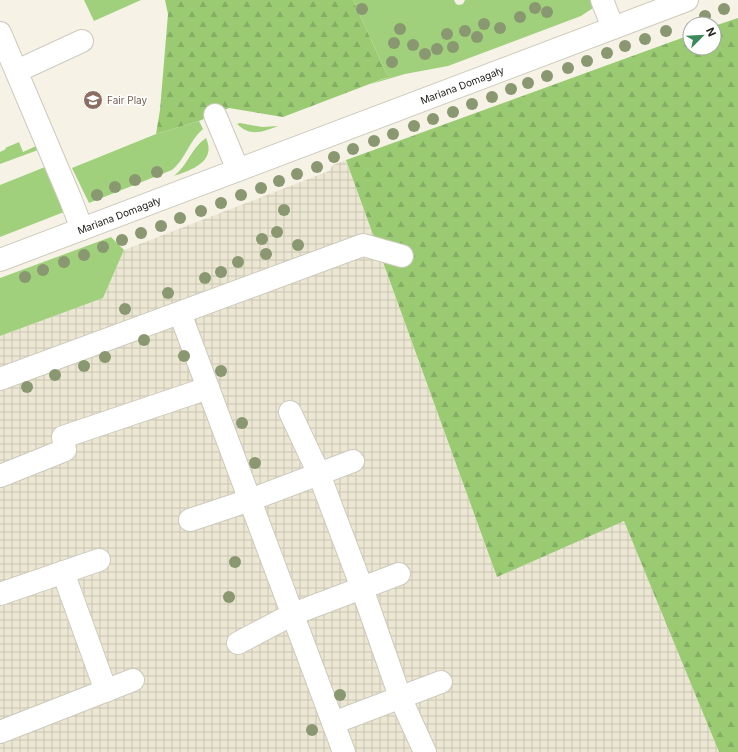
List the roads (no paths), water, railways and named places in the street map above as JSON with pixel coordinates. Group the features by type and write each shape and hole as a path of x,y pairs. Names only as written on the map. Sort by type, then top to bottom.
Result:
{"street":[{"path":"602,0 613,28"},
{"name":"Mariana Domagały","path":"0,260 687,0"},
{"path":"0,33 82,229"},
{"path":"17,71 82,41"},
{"path":"215,115 238,170"},
{"path":"0,380 363,245 402,256"},
{"path":"180,313 344,752"},
{"path":"0,476 65,450 63,437 208,388"},
{"path":"290,412 319,474 362,588 400,698 426,752"},
{"path":"190,520 250,500 353,461"},
{"path":"0,594 99,560"},
{"path":"63,572 106,691"},
{"path":"238,643 292,614 399,574"},
{"path":"0,732 133,680"},
{"path":"333,723 441,682"}],"place":[{"name":"Fair Play","path":"93,100"}]}
